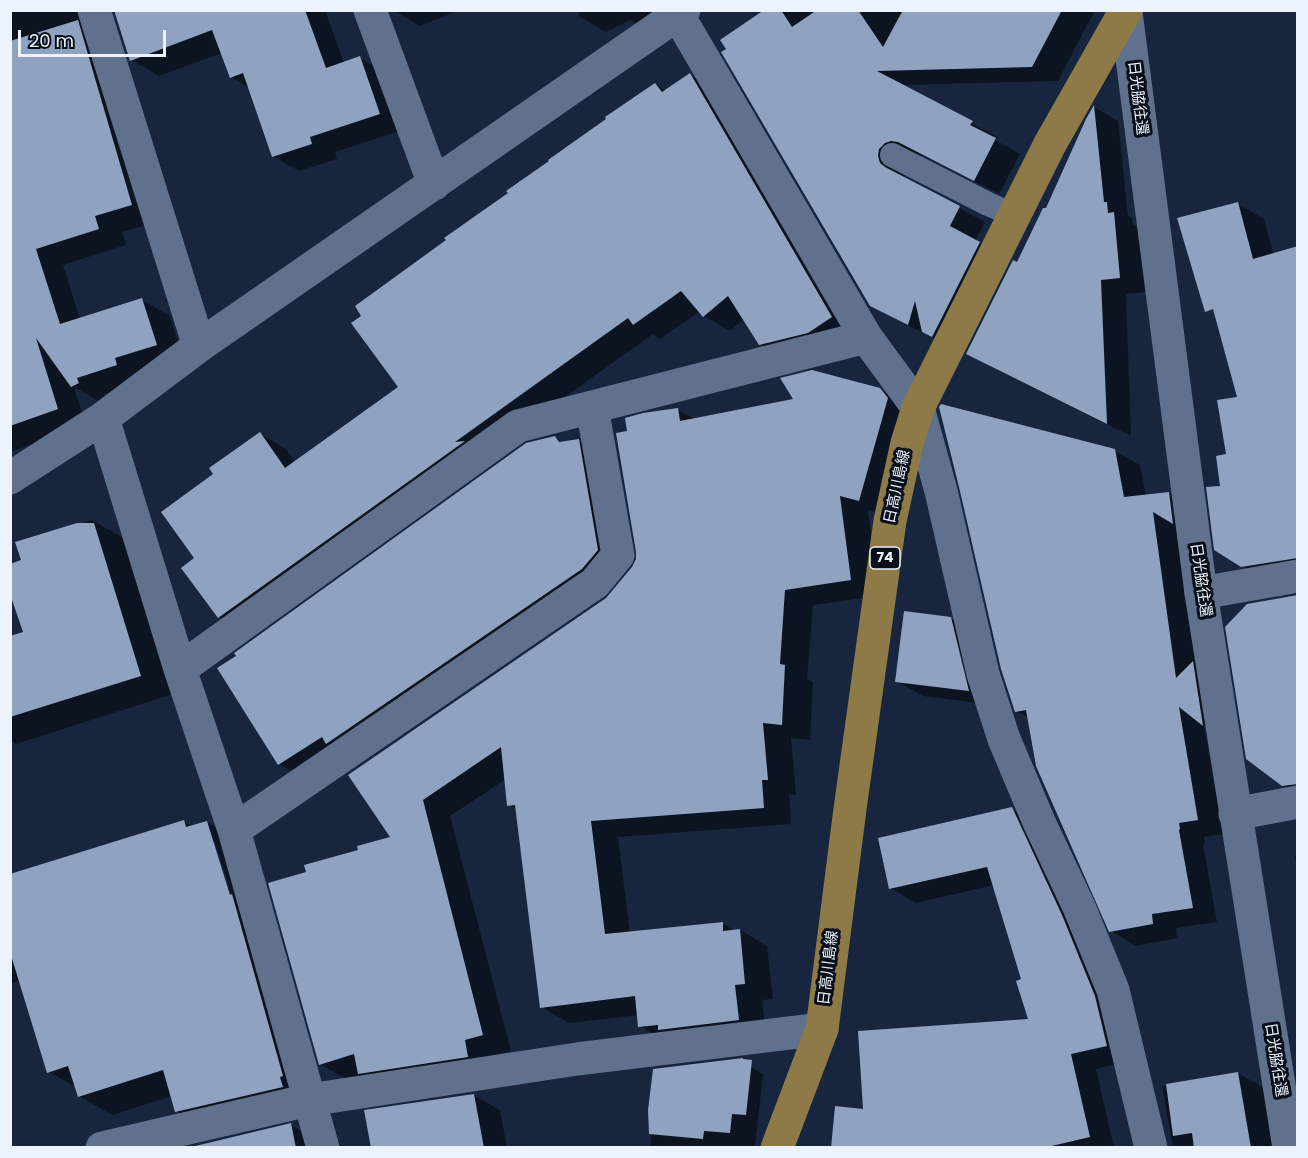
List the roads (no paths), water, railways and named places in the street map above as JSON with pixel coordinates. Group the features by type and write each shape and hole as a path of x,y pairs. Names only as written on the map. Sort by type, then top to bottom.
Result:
{"main road":[{"name":"日高川島線","path":"777,1148 822,1029 890,520 907,443 918,408 1014,215 1050,144 1126,11"}],"street":[{"path":"94,10 199,346"},
{"path":"370,10 434,184"},
{"name":"日光脇往還","path":"1126,11 1201,593 1289,1148"},
{"path":"10,478 104,418 199,346 679,12 866,337 918,408 941,491 983,674 1004,739 1038,822 1078,907 1113,990 1151,1148"},
{"path":"180,669 518,426 866,337"},
{"path":"234,830 595,583 618,555 592,407"},
{"path":"104,418 180,669 234,830 323,1148"},
{"path":"1201,593 1298,576"},
{"path":"1235,814 1298,802"},
{"path":"102,1148 309,1100 578,1059 822,1029"}],"lane":[{"path":"892,155 1014,215"}]}
